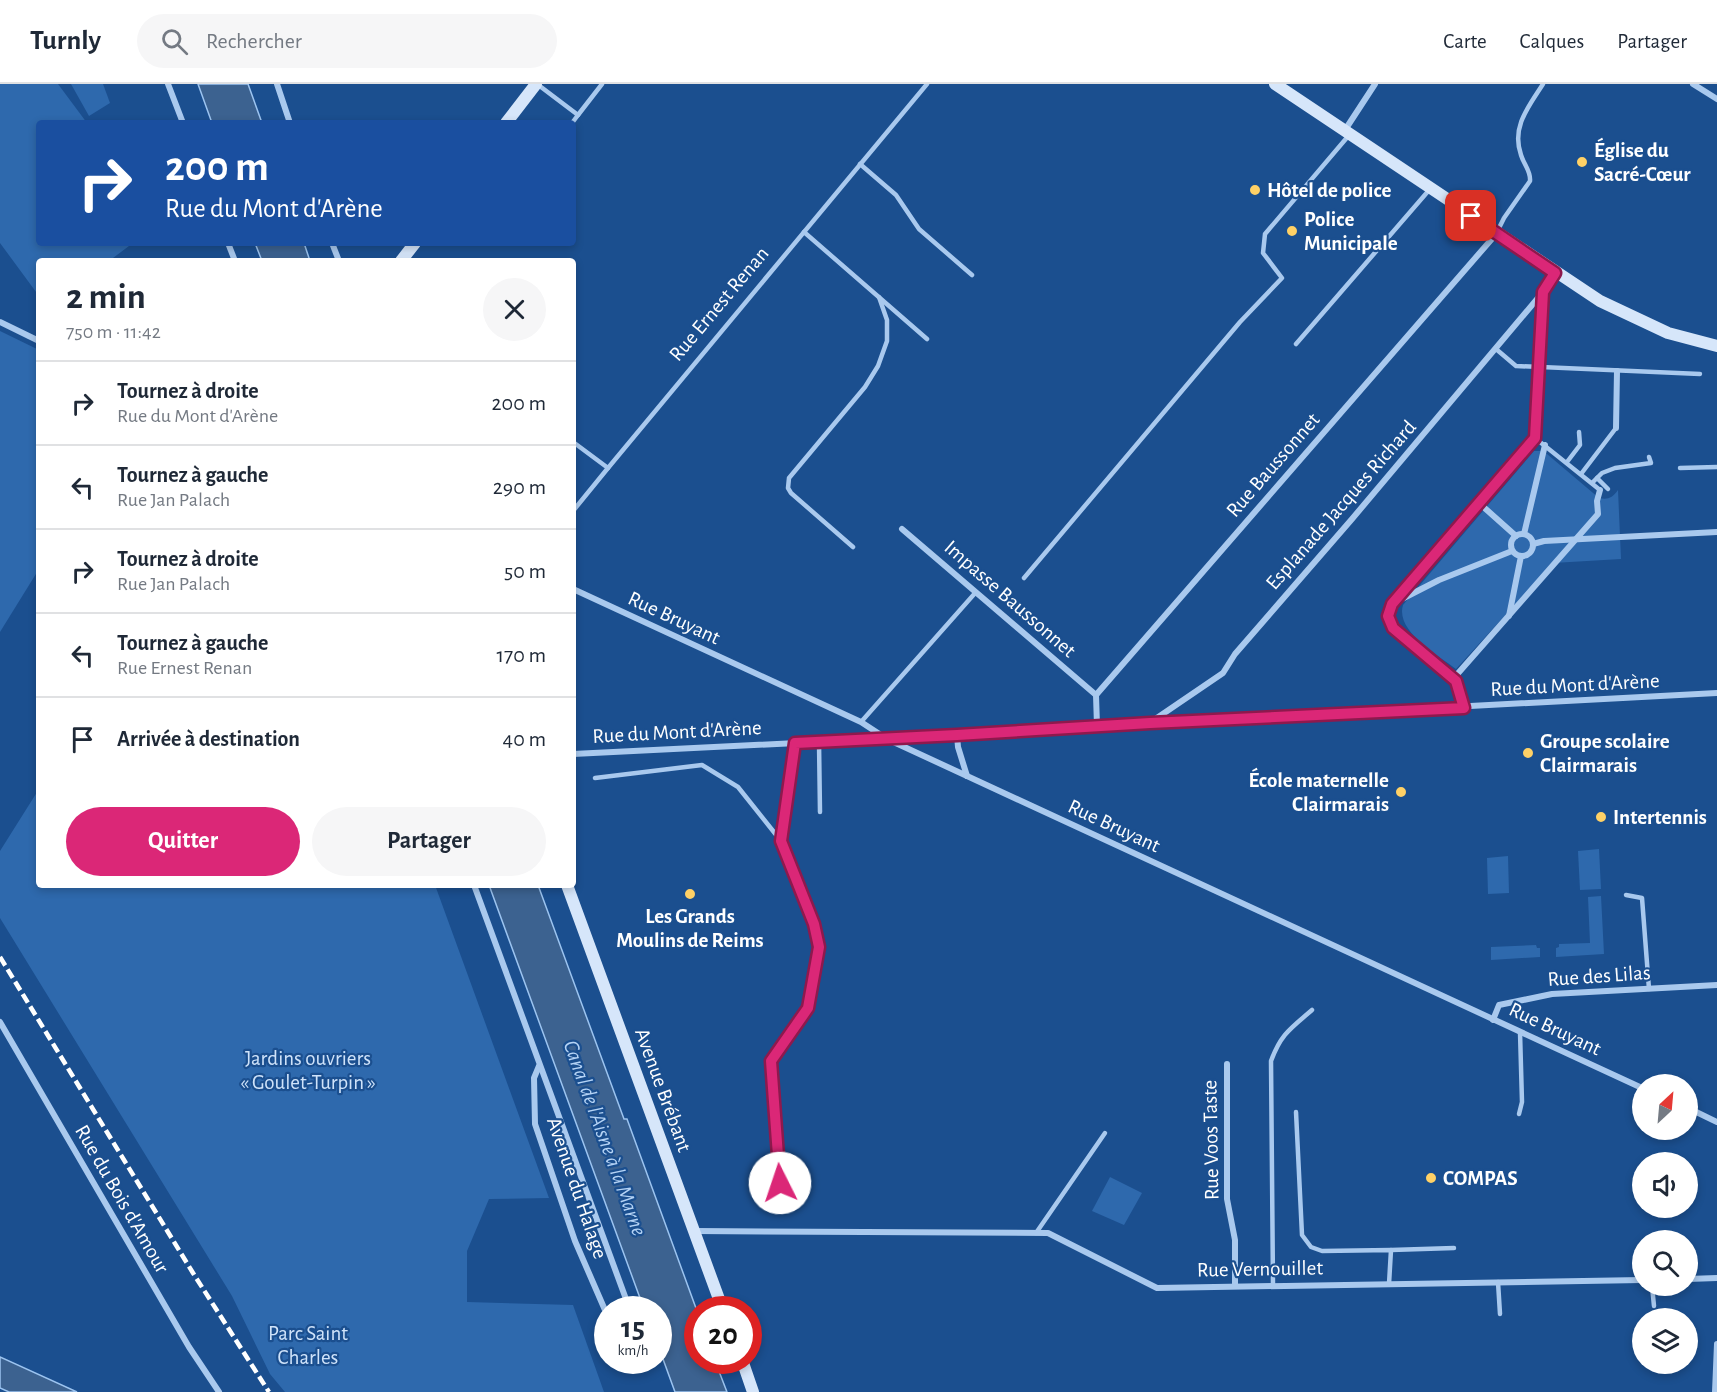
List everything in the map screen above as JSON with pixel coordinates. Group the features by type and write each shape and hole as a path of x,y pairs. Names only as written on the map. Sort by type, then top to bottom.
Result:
{"main road":[{"path":"508,120 536,84"},
{"path":"1275,84 1600,301 1668,333 1717,346"},
{"path":"403,258 413,246"},
{"name":"Avenue Brébant","path":"568,888 718,1296"},
{"path":"747,1374 753,1392"}],"street":[{"path":"168,84 182,120"},
{"path":"277,84 289,120"},
{"path":"1348,133 1375,84"},
{"path":"1693,84 1717,99"},
{"name":"Rue Baussonnet","path":"1096,695 1497,233"},
{"name":"Esplanade Jacques Richard","path":"1150,723 1224,673 1235,654 1496,349 1543,292 1555,273"},
{"path":"1464,708 1456,681 1393,628 1388,616 1392,604 1535,438 1543,292"},
{"path":"0,322 36,340"},
{"path":"1616,429 1617,371"},
{"path":"1524,534 1545,445"},
{"path":"1453,679 1598,514 1597,501 1604,490"},
{"path":"1479,503 1516,536"},
{"name":"Impasse Baussonnet","path":"902,529 1096,695"},
{"path":"1533,544 1544,541 1717,532"},
{"path":"1524,534 1530,538 1533,544 1530,553 1521,556 1512,551 1512,541 1516,536 1524,534"},
{"path":"1392,604 1439,580 1512,551"},
{"path":"1509,616 1521,556"},
{"name":"Rue Bruyant","path":"576,591 861,722 887,739 967,777 1632,1083"},
{"name":"Rue du Mont d'Arène","path":"576,754 1717,693"},
{"path":"1096,695 1097,726"},
{"path":"957,735 958,747 967,777"},
{"name":"Avenue du Halage","path":"475,888 625,1296"},
{"name":"Rue des Lilas","path":"1493,1020 1499,1005 1552,994 1717,985"},
{"name":"Rue du Bois d'Amour","path":"0,1022 172,1318 219,1392"},
{"name":"Rue Voos Taste","path":"1227,1065 1227,1199 1235,1240 1235,1286"},
{"name":"Avenue du Halage","path":"539,1066 534,1078 535,1124 575,1241 599,1296"},
{"path":"1698,1113 1717,1122"},
{"name":"Rue Vernouillet","path":"694,1231 1048,1233 1157,1288 1632,1280"},
{"path":"1698,1279 1717,1278"},
{"path":"1715,1392 1717,1344"}],"lane":[{"path":"536,84 578,115"},
{"path":"574,120 602,84"},
{"name":"Rue Ernest Renan","path":"576,507 927,84"},
{"path":"1497,233 1504,218 1530,182 1530,174 1519,148 1519,126 1543,84"},
{"path":"1024,578 1240,322 1282,278 1263,253 1264,234 1348,133"},
{"path":"860,164 896,195 919,229 972,275"},
{"path":"1296,344 1430,189"},
{"path":"804,232 927,339"},
{"path":"853,547 791,493 788,488 789,478 865,387 878,366 887,341 887,320 879,297"},
{"path":"1496,349 1516,366 1700,374"},
{"path":"1581,474 1616,429"},
{"path":"1567,462 1580,445 1579,432"},
{"path":"1535,438 1604,490"},
{"path":"576,444 608,468"},
{"path":"1592,483 1602,473 1615,468 1651,464 1649,457"},
{"path":"1680,468 1717,466"},
{"path":"1597,478 1604,490"},
{"path":"861,722 976,592"},
{"path":"819,742 820,812"},
{"path":"781,841 795,743"},
{"path":"595,778 702,765 738,787 781,841 814,924 819,947 808,1008 771,1061 780,1183"},
{"path":"1626,895 1642,898 1649,989"},
{"path":"1273,1285 1271,1061 1278,1042 1284,1034 1311,1010"},
{"path":"1518,1114 1522,1101 1520,1032"},
{"path":"1296,1112 1302,1235 1311,1247 1322,1251 1454,1248"},
{"path":"1036,1233 1105,1133"},
{"path":"1389,1284 1391,1250"},
{"path":"1498,1282 1500,1314"},
{"path":"1653,1296 1654,1306"}],"green space":[{"path":"0,84 58,84 85,120 36,120 36,246 129,246 113,258 36,258 36,292 0,243"},
{"path":"71,84 103,84 110,103 89,116"},
{"path":"0,331 36,349 36,574 0,632"},
{"path":"1534,451 1547,454 1599,498 1610,498 1618,490 1621,559 1553,563 1456,669 1420,642 1412,633 1402,615 1403,605"},
{"name":"Jardins ouvriers « Goulet-Turpin »","path":"36,794 36,888 436,888 549,1198 489,1199 467,1251 467,1302 573,1305 594,1364 594,1374 598,1374 604,1392 285,1392 270,1374 232,1296 0,918 0,851"},
{"path":"1599,849 1601,889 1580,890 1578,851"},
{"path":"1508,856 1509,893 1488,894 1487,858"},
{"path":"1601,896 1604,954 1556,957 1556,948 1559,944 1590,943 1588,897"},
{"path":"1536,945 1540,948 1540,957 1491,960 1491,947"},
{"path":"1110,1177 1142,1193 1124,1225 1092,1211"}],"water":[{"path":"198,84 248,84 261,120 211,120"},
{"path":"256,246 305,246 309,258 261,258"},
{"name":"Canal de l'Aisne à la Marne","path":"490,888 539,888 692,1296 684,1296 684,1374 720,1374 727,1392 675,1392 668,1374 672,1374 672,1296 639,1296"},
{"path":"0,1357 77,1392 9,1392 0,1388"}],"railway":[{"path":"0,957 193,1273 269,1392"}],"place":[{"name":"Église du Sacré-Cœur","path":"1582,162"},
{"name":"Hôtel de police","path":"1255,190"},
{"name":"Police Municipale","path":"1292,231"},
{"name":"Groupe scolaire Clairmarais","path":"1528,753"},
{"name":"École maternelle Clairmarais","path":"1401,792"},
{"name":"Intertennis","path":"1601,817"},
{"name":"Les Grands Moulins de Reims","path":"690,894"},
{"name":"COMPAS","path":"1431,1178"}],"route":[{"path":"780,1183 771,1061 808,1008 819,947 814,924 781,841 795,743 1464,708 1456,681 1393,628 1388,616 1392,604 1535,438 1543,292 1555,273 1471,216"}],"park label":[{"name":"Parc Saint Charles","path":"308,1345"}]}
